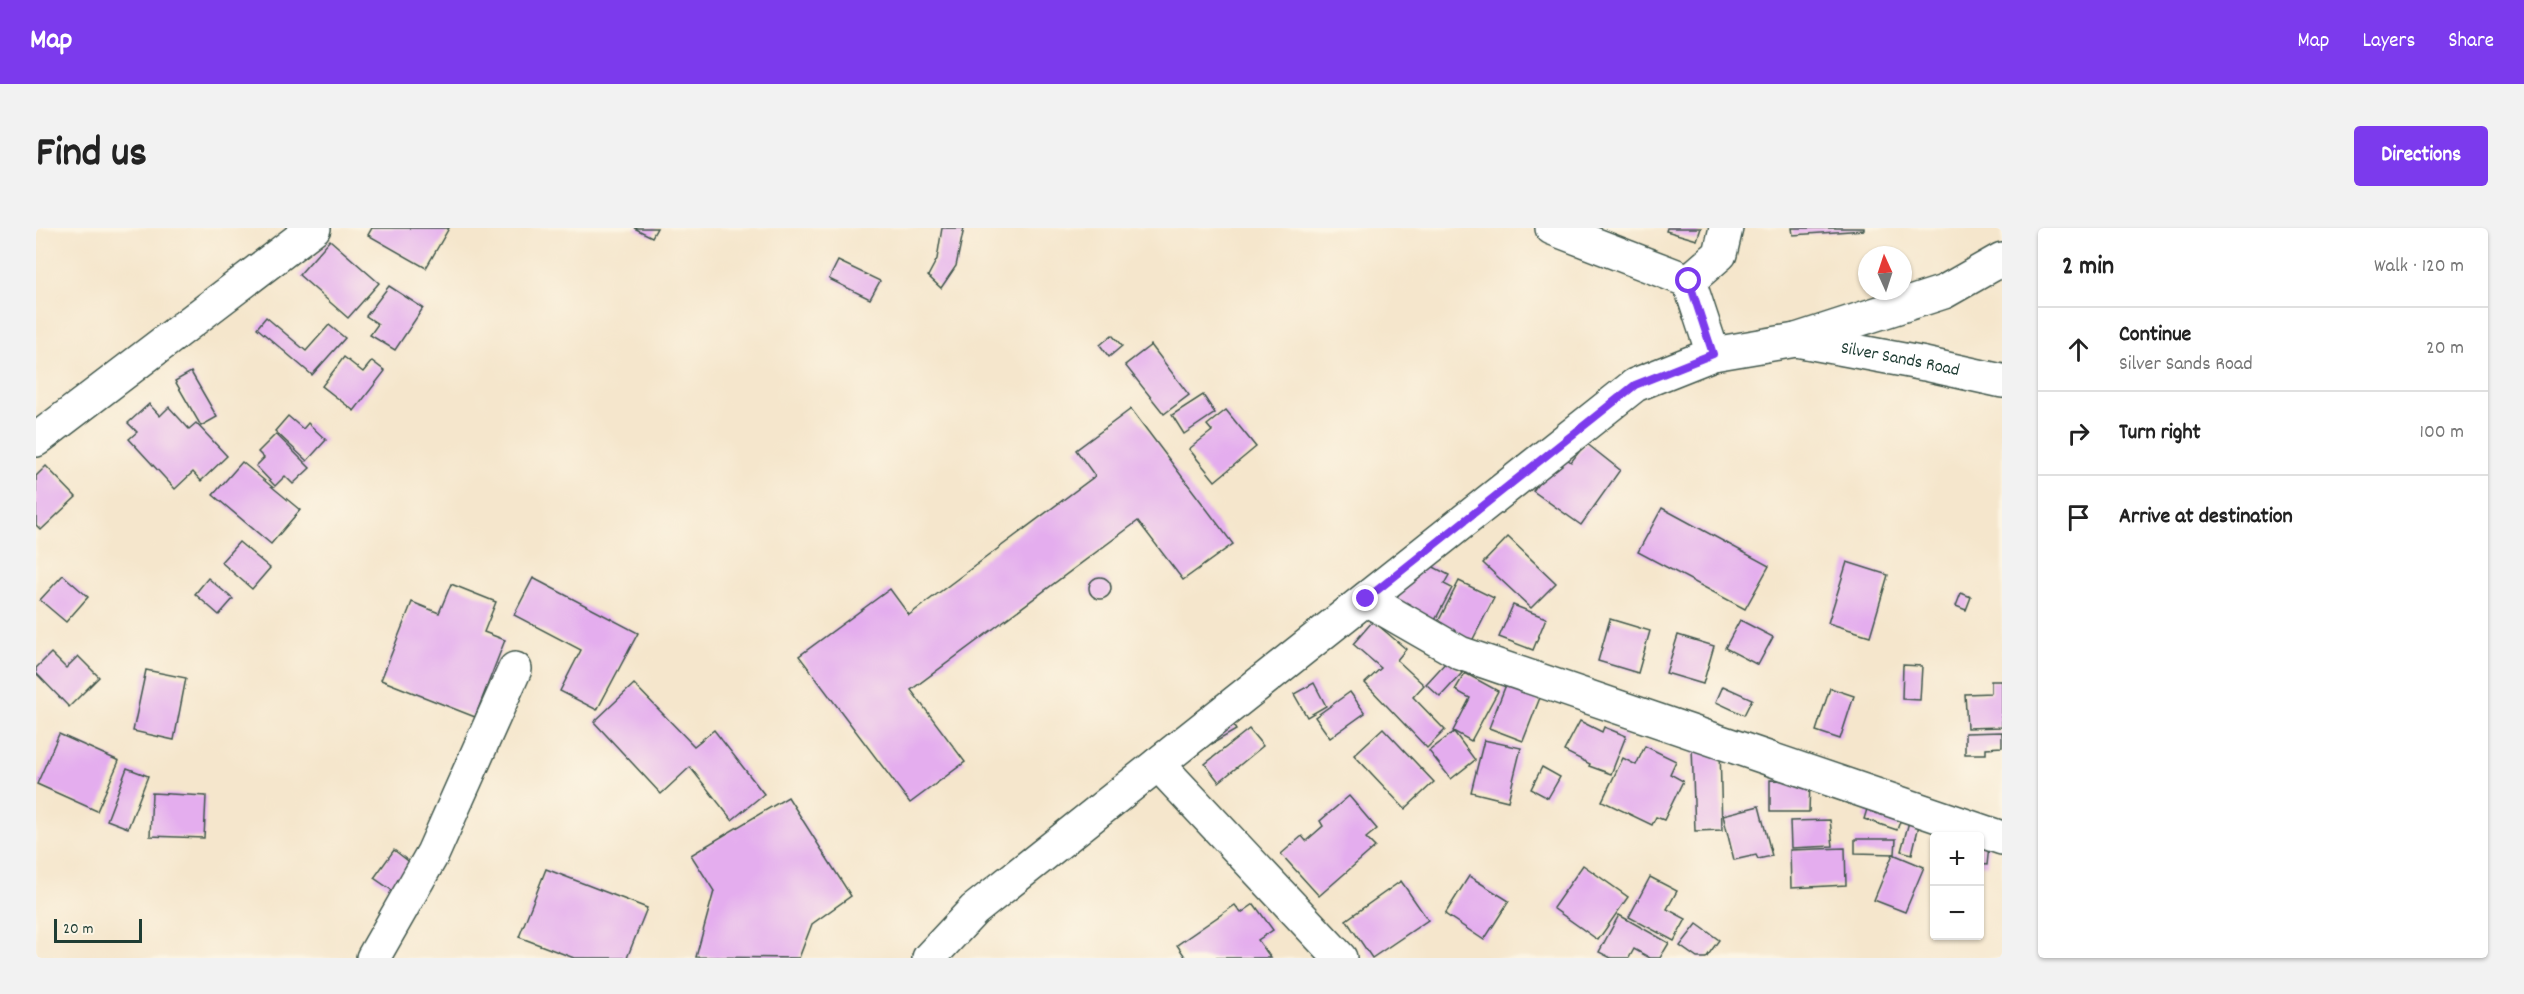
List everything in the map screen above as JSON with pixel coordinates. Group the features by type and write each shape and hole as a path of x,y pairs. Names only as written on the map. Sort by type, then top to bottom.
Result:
{"street":[{"path":"36,440 314,228"},
{"path":"1552,228 1689,281"},
{"path":"1689,281 1720,254 1726,228"},
{"path":"929,958 974,910 1635,385 1713,354 1796,340 1944,292 2002,259"},
{"path":"1689,281 1713,354"},
{"name":"Silver Sands Road","path":"1796,340 2002,381"},
{"path":"1366,599 1460,653 2002,838"},
{"path":"373,958 433,853 515,669"},
{"path":"1158,764 1340,958"}],"building":[{"path":"372,228 449,228 426,268 368,235"},
{"path":"634,228 657,228 652,237"},
{"path":"942,228 964,228 956,266 941,288 928,276 937,259"},
{"path":"1667,228 1701,228 1697,240 1666,231"},
{"path":"1792,228 1864,228 1864,230 1793,235"},
{"path":"330,240 379,283 348,318 299,275"},
{"path":"838,261 880,281 870,299 829,279"},
{"path":"389,286 423,308 395,350 370,335 378,324 366,316"},
{"path":"266,317 306,351 329,325 345,338 312,375 257,328"},
{"path":"1112,335 1122,346 1109,357 1100,345"},
{"path":"1151,345 1189,395 1164,414 1125,365"},
{"path":"344,357 363,372 372,361 385,371 354,411 322,386"},
{"path":"191,372 217,417 201,426 175,381"},
{"path":"1203,395 1215,413 1184,434 1172,415"},
{"path":"149,404 160,416 169,407 189,429 196,423 227,456 201,481 193,472 175,489 129,439 137,432 128,423"},
{"path":"1131,409 1233,544 1183,580 1138,521 911,690 965,762 910,803 799,656 890,589 909,615 1095,476 1076,450"},
{"path":"1226,410 1256,447 1215,481 1189,449 1212,431 1207,425"},
{"path":"288,416 303,429 308,423 326,440 307,461 275,431"},
{"path":"276,434 310,468 293,484 285,476 275,486 256,466 264,458 258,452"},
{"path":"1586,443 1620,470 1581,525 1533,491 1559,453 1571,462"},
{"path":"242,462 300,510 271,544 213,495"},
{"path":"46,466 76,497 41,530 36,525 36,476"},
{"path":"1662,508 1769,566 1745,609 1638,552"},
{"path":"1508,537 1556,583 1531,608 1483,563"},
{"path":"239,542 270,568 252,589 221,562"},
{"path":"1847,562 1888,575 1870,636 1828,623"},
{"path":"1426,563 1449,575 1444,584 1452,588 1433,624 1392,607 1413,568"},
{"path":"63,575 88,597 66,622 40,600"},
{"path":"1100,577 1108,580 1111,588 1108,596 1100,599 1092,596 1089,588 1092,580"},
{"path":"208,578 233,599 219,615 195,594"},
{"path":"533,578 638,633 597,710 560,691 581,650 514,615"},
{"path":"1459,581 1494,598 1472,641 1437,624"},
{"path":"451,584 496,602 484,632 505,640 475,717 381,680 412,602 439,613"},
{"path":"1961,593 1971,597 1966,610 1956,606"},
{"path":"1513,605 1546,618 1533,650 1499,637"},
{"path":"1610,619 1650,631 1638,673 1598,661"},
{"path":"1740,620 1773,637 1758,665 1725,648"},
{"path":"1373,621 1406,649 1397,660 1424,685 1413,697 1445,730 1427,748 1365,683 1381,668 1353,644"},
{"path":"1678,635 1714,646 1703,684 1666,673"},
{"path":"51,653 66,668 78,656 99,677 69,707 36,673 36,668"},
{"path":"1448,660 1462,673 1440,697 1426,684"},
{"path":"1903,665 1922,666 1920,700 1902,699"},
{"path":"146,670 186,678 174,740 133,731"},
{"path":"1465,673 1498,691 1471,741 1453,731 1470,698 1455,690"},
{"path":"1509,677 1543,690 1523,741 1489,728"},
{"path":"1991,681 2002,681 2002,727 1967,728 1965,694 1991,693"},
{"path":"1314,683 1326,706 1307,717 1294,694"},
{"path":"634,684 694,746 714,730 764,794 732,820 690,767 661,794 594,722"},
{"path":"1723,686 1752,699 1744,715 1716,702"},
{"path":"1830,688 1854,696 1840,739 1816,731"},
{"path":"1350,692 1365,713 1330,738 1315,717"},
{"path":"1230,720 1236,730 1212,744 1206,734"},
{"path":"1580,721 1602,732 1604,727 1626,736 1611,774 1589,766 1590,764 1564,751"},
{"path":"1383,728 1434,782 1405,809 1354,755"},
{"path":"1249,729 1263,746 1219,782 1205,764"},
{"path":"1454,732 1475,760 1451,779 1429,751"},
{"path":"2002,732 2002,747 1986,748 1986,754 1965,754 1965,733"},
{"path":"59,734 119,761 97,811 37,784"},
{"path":"1484,740 1521,748 1508,801 1471,792"},
{"path":"1645,746 1676,761 1670,774 1683,781 1664,820 1656,817 1652,825 1602,801 1623,758 1636,765"},
{"path":"1692,747 1720,747 1722,830 1695,831"},
{"path":"1542,767 1560,777 1548,798 1531,789"},
{"path":"127,768 148,776 128,828 107,820"},
{"path":"1770,780 1810,781 1809,812 1770,812"},
{"path":"152,793 206,796 204,838 150,836"},
{"path":"1349,796 1377,829 1366,838 1375,847 1319,896 1281,854 1302,836 1306,841 1323,826 1320,821"},
{"path":"1871,796 1905,807 1897,830 1864,819"},
{"path":"788,797 851,896 812,924 799,958 696,957 714,891 691,855"},
{"path":"1759,806 1772,856 1758,859 1756,855 1734,860 1723,815"},
{"path":"1910,818 1920,821 1912,854 1901,851"},
{"path":"1830,820 1833,846 1791,848 1790,821"},
{"path":"1984,836 1990,837 1987,865 1984,865"},
{"path":"1855,839 1896,839 1895,854 1855,853"},
{"path":"1845,848 1846,885 1791,888 1790,850"},
{"path":"394,850 412,864 393,891 374,878"},
{"path":"1893,854 1924,867 1905,912 1874,900"},
{"path":"1583,865 1628,897 1598,940 1553,908"},
{"path":"546,869 647,908 627,958 574,958 519,937"},
{"path":"1469,876 1509,901 1484,940 1445,914"},
{"path":"1650,877 1677,891 1667,909 1686,919 1674,941 1629,917"},
{"path":"1401,881 1428,920 1372,958 1346,920"},
{"path":"1254,904 1273,930 1258,940 1271,958 1186,958 1177,945 1235,905 1241,913"},
{"path":"1619,915 1669,943 1660,958 1650,958 1634,949 1629,958 1611,958 1599,952"},
{"path":"1697,924 1719,940 1706,958 1697,958 1680,946"}],"route":[{"path":"1366,599 1635,385 1713,354 1689,281"}]}
